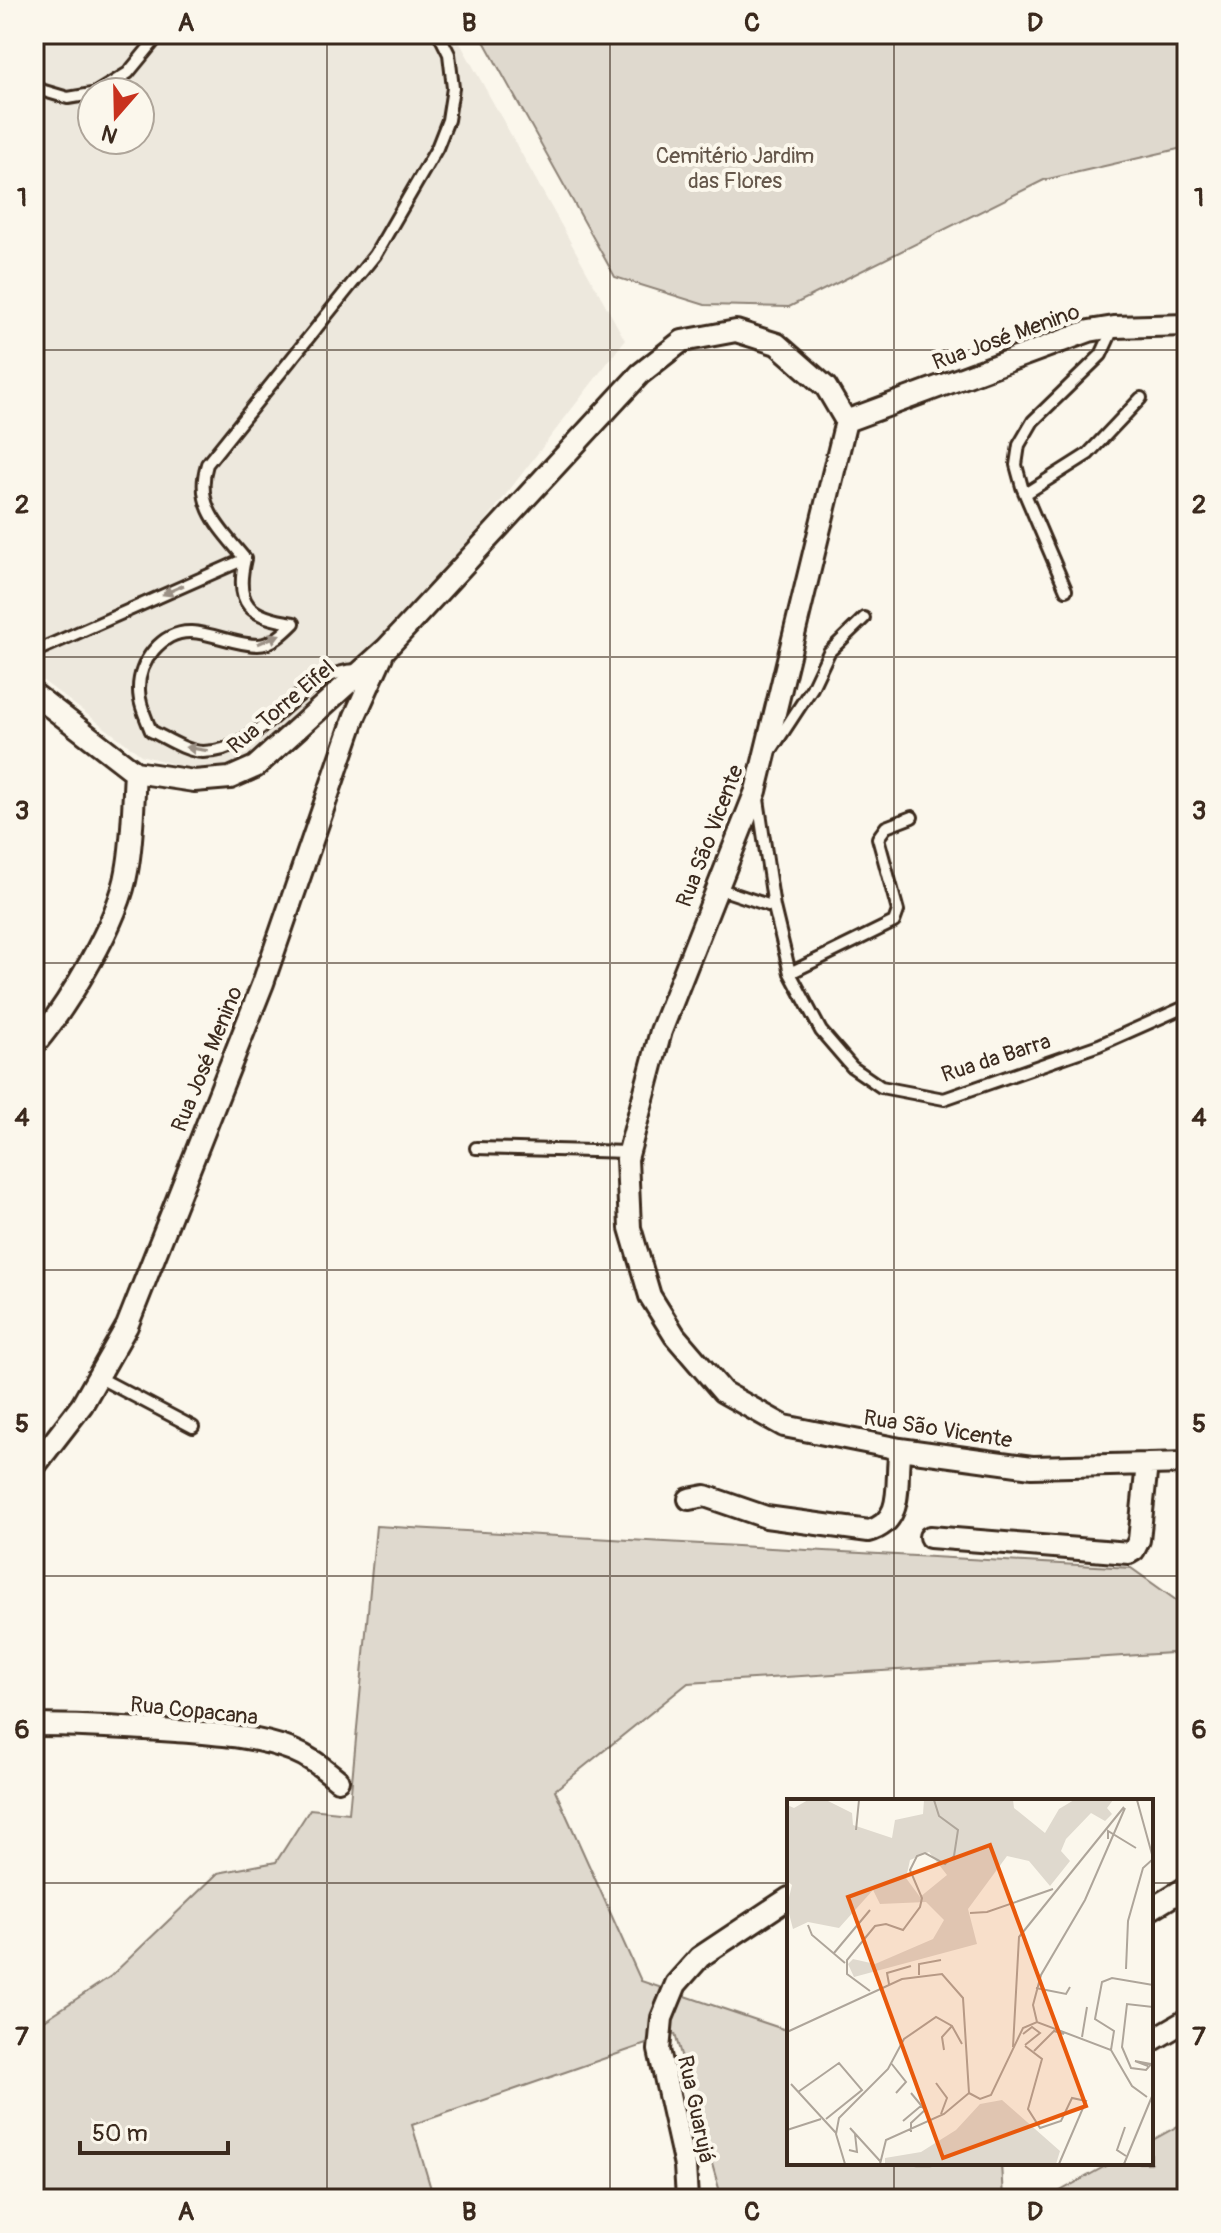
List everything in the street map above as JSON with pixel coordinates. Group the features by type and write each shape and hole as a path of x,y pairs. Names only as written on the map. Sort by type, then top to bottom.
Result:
{"street":[{"name":"Rua José Menino","path":"846,421 1089,331 1114,327 1187,325"},
{"path":"386,649 640,374 682,341 736,331 777,344 826,387 846,421"},
{"name":"Rua São Vicente","path":"846,421 756,791 661,1031 627,1159 630,1228 650,1296 675,1336 723,1392 784,1426 900,1449 1032,1467 1187,1463"},
{"name":"Rua José Menino","path":"34,1467 82,1405 127,1326 246,1027 355,716 386,649"},
{"name":"Rua Torre Eifel","path":"34,694 135,772 194,781 230,778 255,767 386,649"},
{"path":"34,1045 42,1023 60,1013 117,909 127,872 135,772"},
{"path":"689,1499 705,1496 766,1517 869,1531 886,1523 897,1506 900,1449"},
{"path":"930,1537 1129,1553 1139,1540 1147,1464"},
{"name":"Rua Copacana","path":"34,1725 91,1725 251,1740 290,1749 313,1760 338,1780"},
{"path":"1153,1908 1187,1887"},
{"name":"Rua Guarujá","path":"687,2199 685,2166 659,2050 662,2018 676,1984 700,1957 787,1899"},
{"path":"1153,2040 1187,2020"}],"lane":[{"path":"123,76 160,34"},
{"path":"245,559 208,510 202,486 207,464 375,255 437,148 448,120 453,88 449,54 439,34"},
{"path":"34,88 68,98 76,97"},
{"path":"1066,590 1025,494 1016,465 1019,445 1024,433 1041,412 1101,355 1114,327"},
{"path":"1025,494 1088,454 1141,398"},
{"path":"245,559 239,582 252,611 268,620 294,623 277,638 259,645 190,632 172,635 163,641 149,656 139,677 140,699 151,731 187,749 201,752 221,750 246,737 324,678 346,669 361,670"},
{"path":"34,652 245,559"},
{"path":"764,759 812,688 829,652 864,618"},
{"name":"Rua da Barra","path":"756,791 774,907 790,973 821,1031 852,1067 881,1087 944,1099 1099,1045 1187,1006"},
{"path":"790,973 894,922 898,911 878,838 886,827 912,817"},
{"path":"717,888 774,907"},
{"path":"476,1148 629,1152"},
{"path":"98,1377 193,1427"}],"shaded area":[{"path":"34,34 455,34 625,340 447,571 359,660 251,755 222,773 194,770 141,755 34,674"}],"green space":[{"name":"Cemitério Jardim das Flores","path":"480,34 1187,34 1187,147 1044,180 789,307 705,305 615,277"},
{"path":"376,1526 1131,1568 1187,1608 1187,1652 688,1683 555,1790 641,1981 787,2030 787,2165 1001,2165 1003,2199 722,2199 675,2034 412,2125 434,2199 34,2199 34,2027 111,1976 218,1873 276,1862 310,1809 349,1813"},
{"path":"1187,2121 1187,2199 1046,2199 1107,2165 1153,2165 1153,2140"}]}
